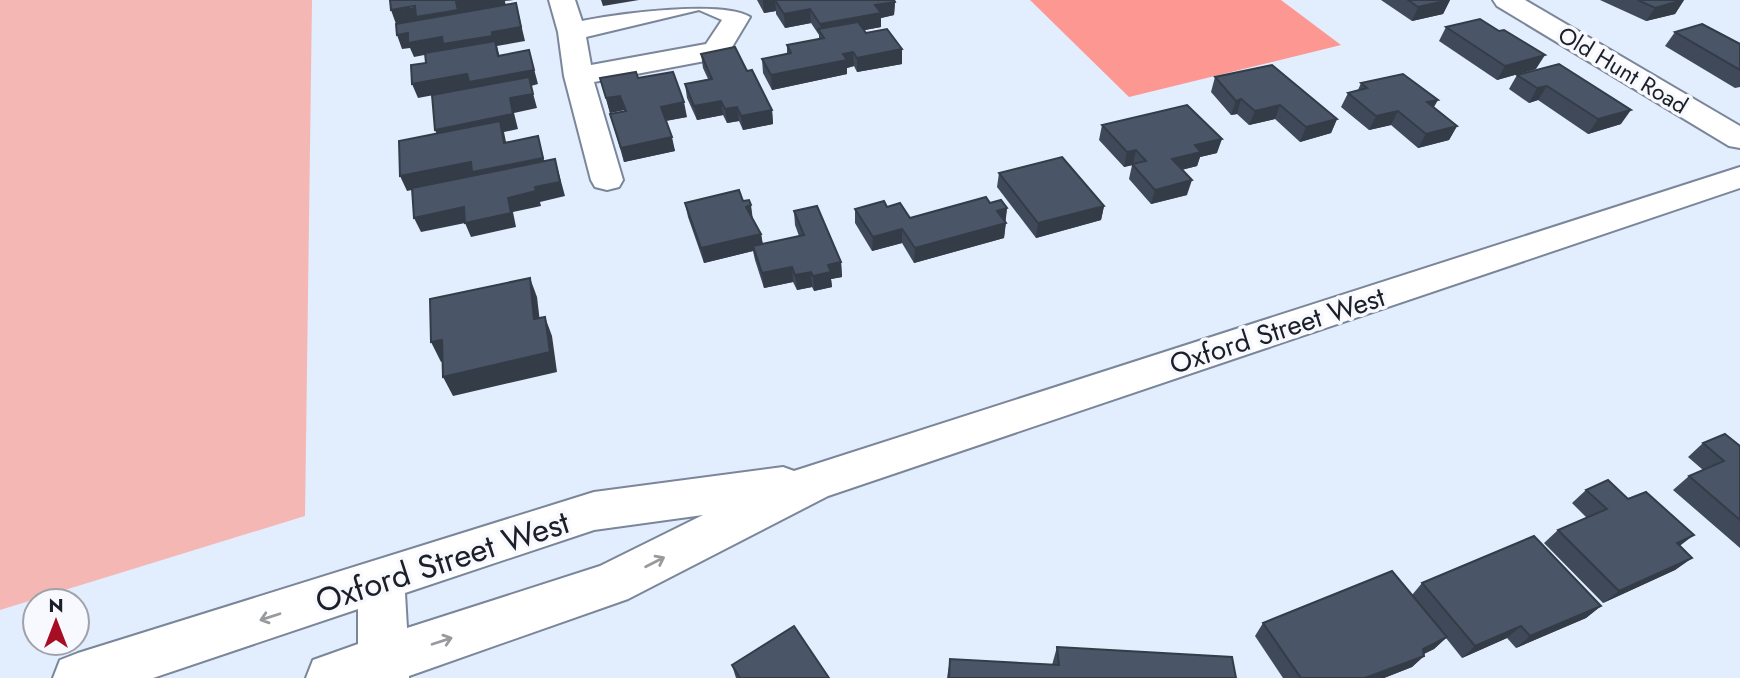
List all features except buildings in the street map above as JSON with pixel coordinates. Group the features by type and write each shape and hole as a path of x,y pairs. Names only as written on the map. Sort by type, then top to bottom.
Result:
{"main road":[{"path":"562,0 572,32 578,76 607,180"},
{"name":"Old Hunt Road","path":"1506,0 1740,139"},
{"path":"572,32 702,2 737,18 716,51 578,76"},
{"name":"Oxford Street West","path":"331,678 384,669 611,584 814,482 1740,177"},
{"name":"Oxford Street West","path":"78,678 594,512 814,482"},
{"path":"381,580 384,669"}],"shaded area":[{"path":"0,0 312,0 305,516 75,587 21,587 21,604 0,610"},
{"path":"1030,0 1281,0 1341,45 1129,97"}]}
